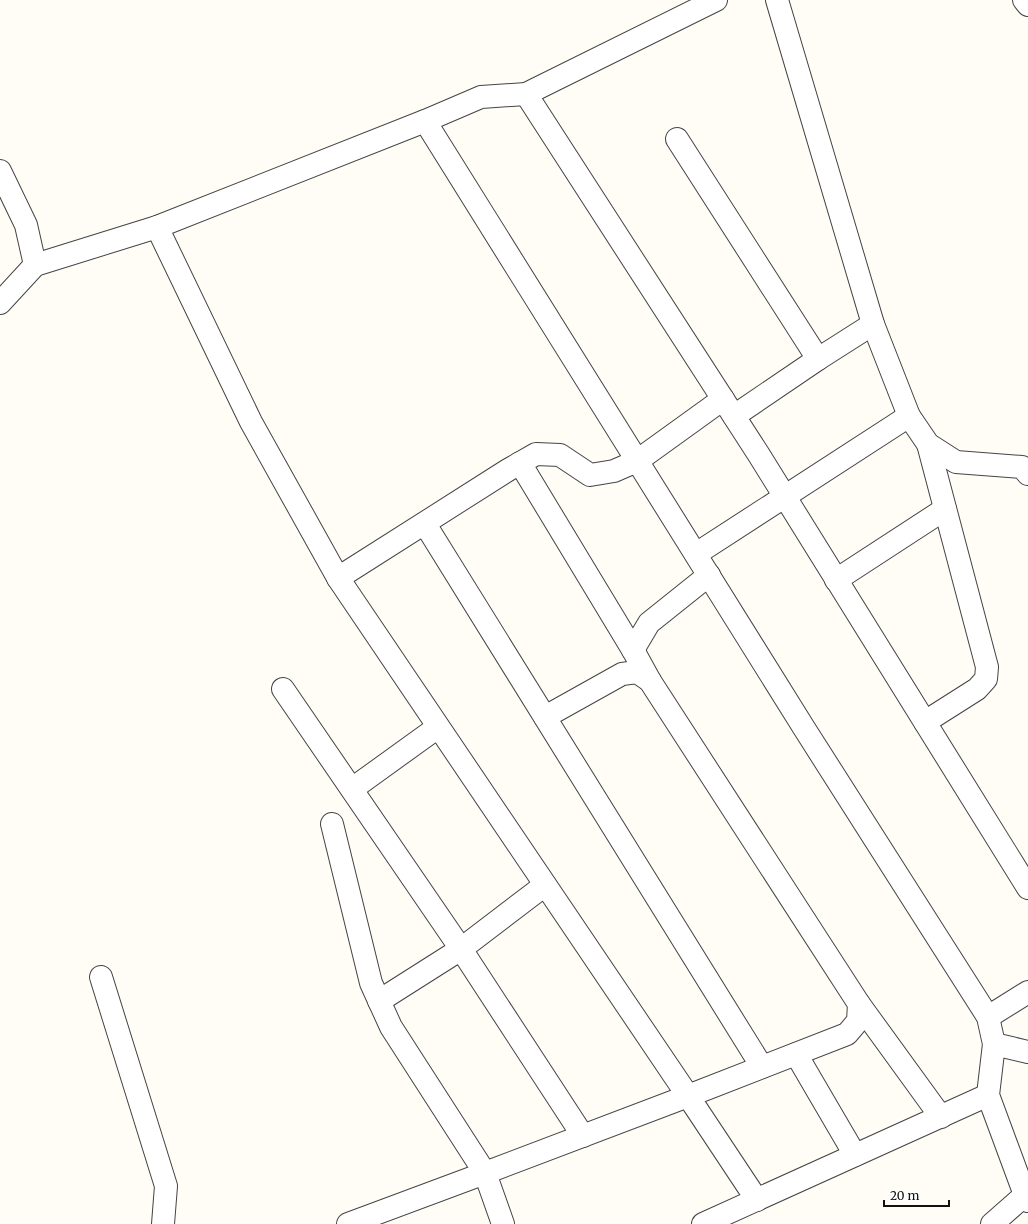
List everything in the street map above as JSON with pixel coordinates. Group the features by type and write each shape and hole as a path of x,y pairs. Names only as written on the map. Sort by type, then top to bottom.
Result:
{"street":[{"path":"0,303 35,265 156,227 425,121 481,97 526,94 716,0"},
{"path":"777,0 873,324 909,416 928,444 987,667 986,679 977,689 925,722"},
{"path":"1024,0 1028,5"},
{"path":"526,94 785,496 1028,888"},
{"path":"425,121 708,575 988,1018 994,1044 988,1095 1026,1198 992,1224"},
{"path":"677,139 818,360"},
{"path":"0,171 26,224 35,265"},
{"path":"156,227 251,422 338,578 688,1096 756,1200"},
{"path":"338,578 536,454 560,455 590,475 614,471 637,461 729,408 818,360 873,324"},
{"path":"696,554 909,416"},
{"path":"928,444 956,462 1022,467 1028,474"},
{"path":"520,463 633,650 650,681 859,1004 941,1117"},
{"path":"836,580 945,509"},
{"path":"425,524 762,1067"},
{"path":"633,650 649,623 708,575"},
{"path":"545,717 622,674 637,672 650,681"},
{"path":"283,689 461,949 583,1136"},
{"path":"352,789 438,727"},
{"path":"332,824 371,983 391,1027 485,1173 503,1224"},
{"path":"380,1001 461,949 545,886"},
{"path":"101,977 166,1186 163,1224"},
{"path":"988,1018 1028,992"},
{"path":"348,1224 380,1218 485,1173 847,1034 858,1021 859,1004"},
{"path":"994,1044 1028,1052"},
{"path":"796,1054 855,1155"},
{"path":"703,1224 988,1095"}]}
